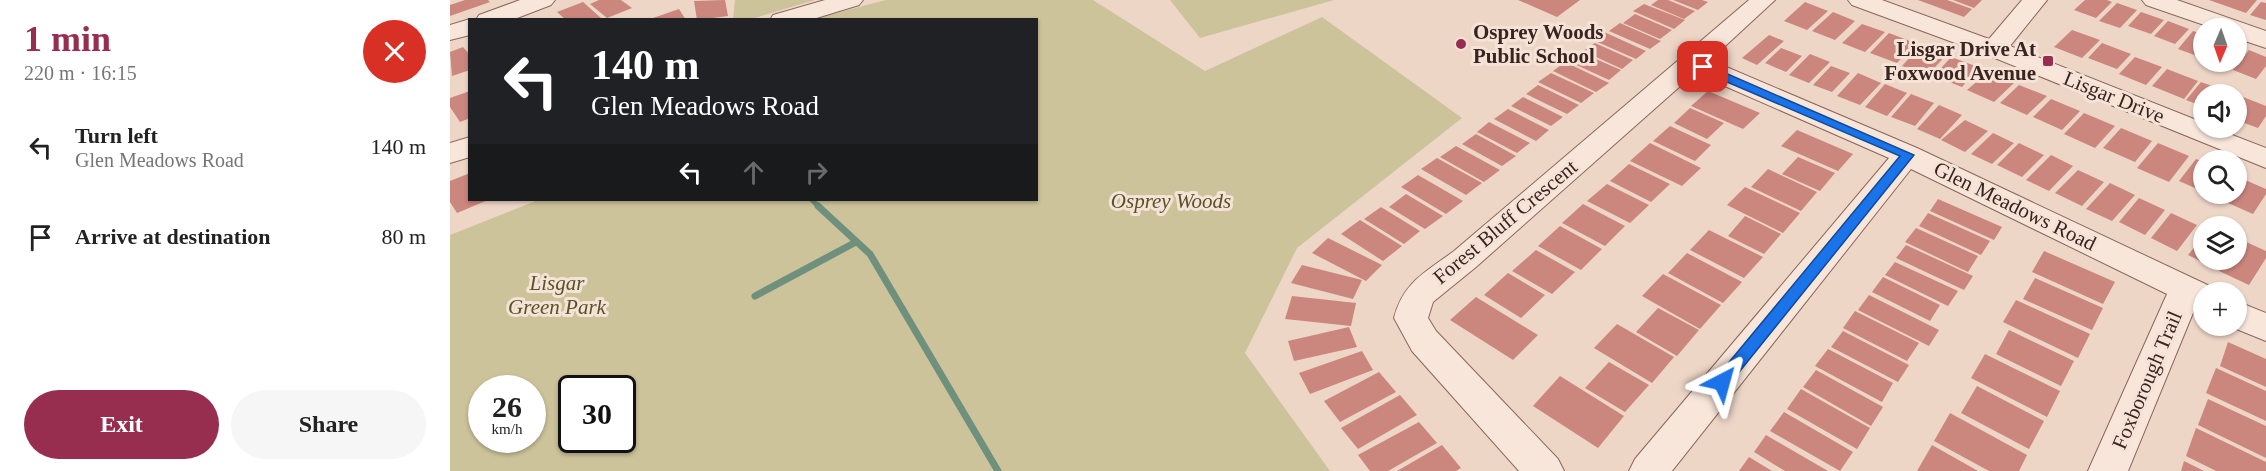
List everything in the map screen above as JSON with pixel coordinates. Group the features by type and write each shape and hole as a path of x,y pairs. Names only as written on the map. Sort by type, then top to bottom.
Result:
{"street":[{"path":"494,18 543,0"},
{"name":"Forest Bluff Crescent","path":"1544,471 1424,341 1412,318 1415,301 1421,293 1465,259 1763,0"},
{"name":"Lisgar Drive","path":"1860,0 1994,49 2266,159"},
{"path":"1994,49 2035,0"},
{"path":"2154,0 2205,18"},
{"path":"789,18 840,3"},
{"path":"450,33 468,27"},
{"path":"2247,33 2266,39"},
{"name":"Glen Meadows Road","path":"1692,62 1907,155 2193,293"},
{"path":"450,154 468,147"},
{"path":"1649,471 1907,155"},
{"name":"Foxborough Trail","path":"2108,471 2193,298"},
{"path":"2247,319 2266,328"}],"green space":[{"path":"735,0 815,0 754,18 733,18"},
{"path":"886,0 1093,0 1205,71 1322,17 1462,118 1297,248 1245,353 1330,471 450,471 450,235 535,201 1038,201 1038,18 817,18"},
{"path":"1170,0 1334,0 1200,38"}],"building":[{"path":"465,0 488,0 490,2 450,16 450,5"},
{"path":"599,0 621,0 632,8 607,18 590,4"},
{"path":"725,0 728,16 697,18 694,1"},
{"path":"1518,0 1580,0 1557,17"},
{"path":"1658,0 1668,0 1695,11 1684,19 1651,5"},
{"path":"1673,0 1702,0 1708,2 1698,10"},
{"path":"1918,0 1947,0 1972,9 1964,17"},
{"path":"1953,0 1982,0 1974,8"},
{"path":"2085,0 2112,2 2096,18 2074,10"},
{"path":"2209,0 2257,0 2246,13"},
{"path":"583,2 601,18 564,18 557,12"},
{"path":"1805,2 1828,11 1807,30 1784,21"},
{"path":"2261,2 2266,3 2266,20 2250,15"},
{"path":"2117,3 2137,10 2120,28 2099,21"},
{"path":"1644,4 1685,20 1674,29 1633,11"},
{"path":"679,9 685,18 653,18"},
{"path":"1833,12 1855,21 1835,40 1812,31"},
{"path":"2141,12 2164,20 2151,34 2128,26"},
{"path":"1635,14 1672,30 1660,39 1623,23"},
{"path":"2168,21 2189,29 2175,44 2154,36"},
{"path":"1620,23 1661,41 1650,49 1609,31"},
{"path":"1862,24 1885,32 1865,52 1842,43"},
{"path":"2072,30 2100,40 2082,58 2054,47"},
{"path":"2193,31 2193,54 2178,49"},
{"path":"1604,32 1646,51 1636,59 1593,40"},
{"path":"1889,33 1915,43 1897,63 1870,53"},
{"path":"1769,35 1784,41 1757,65 1742,58"},
{"path":"1595,43 1633,60 1622,69 1583,51"},
{"path":"2102,43 2131,54 2117,69 2088,58"},
{"path":"1921,45 1947,54 1928,75 1902,66"},
{"path":"463,47 468,53 468,71 452,76 450,52"},
{"path":"1781,48 1802,56 1786,72 1765,63"},
{"path":"2249,50 2266,57 2266,66 2256,79 2238,72 2247,72"},
{"path":"1582,53 1621,70 1609,80 1570,62"},
{"path":"1810,54 1830,62 1809,83 1789,75"},
{"path":"1951,57 1978,67 1962,87 1934,76"},
{"path":"2135,57 2162,67 2146,85 2119,74"},
{"path":"1565,62 1609,83 1596,92 1553,71"},
{"path":"1831,66 1850,73 1832,92 1813,85"},
{"path":"2167,69 2198,81 2193,84 2184,99 2152,86"},
{"path":"1988,72 2014,83 1994,102 1967,90"},
{"path":"1551,73 1594,93 1581,103 1538,82"},
{"path":"1858,73 1881,83 1860,105 1837,96"},
{"path":"1885,84 1907,93 1887,116 1865,107"},
{"path":"1538,85 1579,105 1567,114 1526,94"},
{"path":"2019,85 2047,96 2027,115 2000,103"},
{"path":"1708,91 1760,113 1743,129 1691,106"},
{"path":"468,92 468,119 460,122 450,107 450,98"},
{"path":"2193,92 2193,103 2186,100"},
{"path":"1911,94 1934,103 1915,126 1891,117"},
{"path":"1523,97 1563,117 1551,126 1511,106"},
{"path":"2051,99 2080,111 2062,130 2033,117"},
{"path":"2247,99 2266,106 2266,116 2258,128 2247,124"},
{"path":"1939,105 1962,115 1940,139 1917,129"},
{"path":"1690,108 1724,123 1707,139 1674,123"},
{"path":"1508,109 1549,130 1536,141 1494,119"},
{"path":"2084,113 2115,126 2095,148 2064,134"},
{"path":"1965,120 1988,131 1965,152 1941,140"},
{"path":"1489,122 1530,143 1517,153 1477,132"},
{"path":"1670,126 1711,145 1695,161 1653,141"},
{"path":"2121,128 2152,141 2135,162 2103,148"},
{"path":"1797,130 1853,154 1838,171 1781,146"},
{"path":"1993,133 2014,143 1992,164 1971,154"},
{"path":"1476,134 1516,156 1502,166 1462,144"},
{"path":"1650,143 1701,168 1682,186 1630,161"},
{"path":"2019,143 2044,155 2022,177 1997,165"},
{"path":"2158,143 2189,156 2169,182 2137,168"},
{"path":"1456,146 1500,170 1484,182 1440,157"},
{"path":"2051,155 2073,166 2049,191 2026,180"},
{"path":"1798,157 1835,173 1820,191 1782,174"},
{"path":"1437,158 1482,183 1466,195 1421,169"},
{"path":"2193,163 2193,187 2179,181"},
{"path":"1629,164 1670,184 1651,202 1610,181"},
{"path":"1768,169 1817,192 1801,211 1751,187"},
{"path":"2078,170 2104,182 2082,206 2055,193"},
{"path":"468,174 468,201 486,201 457,213 450,202 450,181"},
{"path":"1418,175 1463,201 1446,214 1401,187"},
{"path":"2247,181 2266,189 2266,194 2253,214 2230,204 2247,204"},
{"path":"2110,183 2135,195 2112,221 2086,209"},
{"path":"1607,184 1649,205 1630,223 1587,201"},
{"path":"1745,187 1800,213 1783,233 1727,205"},
{"path":"1406,194 1443,216 1425,229 1389,207"},
{"path":"2139,198 2165,210 2145,235 2119,222"},
{"path":"1938,199 2002,227 1994,240 1930,211"},
{"path":"1583,204 1625,226 1605,246 1562,223"},
{"path":"1381,207 1420,231 1404,244 1364,219"},
{"path":"1928,213 1990,241 1981,255 1919,226"},
{"path":"2171,213 2193,223 2193,230 2177,251 2151,238"},
{"path":"1745,216 1781,234 1764,254 1728,236"},
{"path":"1360,220 1402,246 1383,261 1341,234"},
{"path":"1560,226 1602,249 1581,270 1538,246"},
{"path":"1916,228 1978,256 1968,272 1905,242"},
{"path":"1709,230 1763,257 1744,278 1690,250"},
{"path":"1328,238 1382,265 1366,281 1312,253"},
{"path":"2247,242 2266,251 2266,258 2249,285 2247,282 2219,271 2247,270"},
{"path":"1906,245 1973,276 1964,290 1896,258"},
{"path":"1536,250 1575,272 1552,294 1512,271"},
{"path":"2044,251 2115,282 2103,304 2032,272"},
{"path":"1687,253 1742,282 1723,303 1668,273"},
{"path":"1895,262 1958,291 1948,306 1885,275"},
{"path":"1302,265 1362,280 1353,299 1291,283"},
{"path":"1508,273 1545,295 1521,318 1484,295"},
{"path":"1663,274 1721,305 1700,329 1642,296"},
{"path":"1883,277 1940,305 1930,321 1872,292"},
{"path":"2035,278 2103,308 2092,330 2023,299"},
{"path":"1869,295 1939,330 1929,346 1858,310"},
{"path":"1292,296 1356,303 1351,326 1285,319"},
{"path":"1476,297 1538,335 1513,360 1450,320"},
{"path":"2016,300 2090,334 2078,358 2003,322"},
{"path":"1658,308 1699,330 1677,356 1636,332"},
{"path":"1855,311 1919,343 1907,361 1843,328"},
{"path":"1617,324 1674,357 1652,383 1594,348"},
{"path":"1349,327 1357,347 1294,361 1288,341"},
{"path":"2009,330 2074,361 2061,386 1996,354"},
{"path":"1843,331 1909,365 1898,382 1831,347"},
{"path":"2228,342 2266,359 2266,387 2220,366"},
{"path":"1828,349 1893,383 1882,402 1815,366"},
{"path":"1362,351 1373,370 1310,394 1299,373"},
{"path":"1985,354 2060,391 2047,417 1971,378"},
{"path":"1609,362 1649,385 1625,412 1585,388"},
{"path":"2216,368 2266,391 2266,421 2206,393"},
{"path":"1816,370 1883,407 1871,426 1803,387"},
{"path":"1379,372 1396,392 1340,422 1324,401"},
{"path":"1560,376 1624,416 1598,448 1533,406"},
{"path":"1977,386 2044,421 2029,449 1961,413"},
{"path":"1801,389 1870,428 1857,449 1787,409"},
{"path":"1400,395 1417,415 1358,449 1341,428"},
{"path":"2208,399 2266,426 2266,458 2198,425"},
{"path":"1784,412 1853,452 1840,471 1770,431"},
{"path":"1950,413 2027,455 2019,471 1989,471 1934,441"},
{"path":"1419,422 1437,443 1388,471 1370,471 1358,455"},
{"path":"2196,428 2266,462 2266,471 2216,471 2186,456"},
{"path":"1766,435 1828,471 1785,471 1754,452"},
{"path":"1442,445 1461,468 1456,471 1397,471"},
{"path":"1932,445 1978,471 1917,471"},
{"path":"1749,457 1772,471 1739,471"},
{"path":"2184,461 2204,471 2181,471"}],"waterway":[{"path":"813,201 818,206"},
{"path":"818,206 870,254 998,471"},
{"path":"755,296 856,242"}],"place":[{"name":"Osprey Woods Public School","path":"1461,44"},
{"name":"Lisgar Drive At Foxwood Avenue","path":"2048,61"}],"route":[{"path":"1703,67 1907,155 1722,382"}],"park label":[{"name":"Osprey Woods","path":"1171,201"},
{"name":"Lisgar Green Park","path":"557,295"}]}
